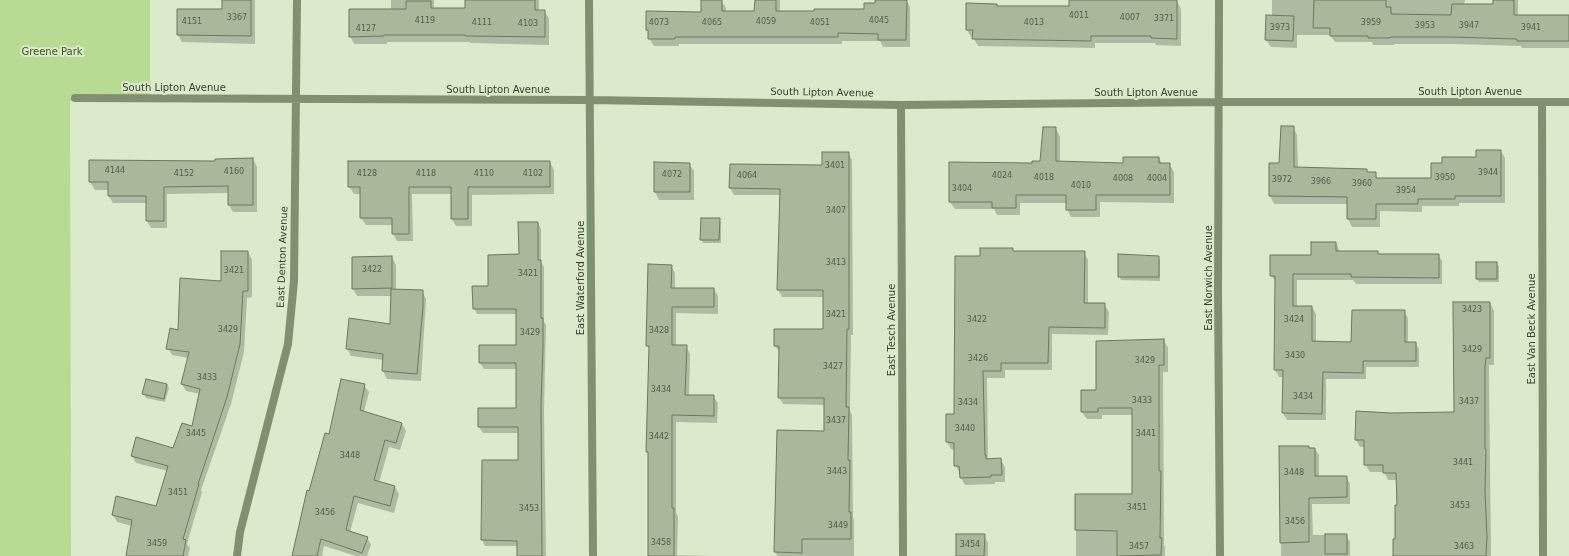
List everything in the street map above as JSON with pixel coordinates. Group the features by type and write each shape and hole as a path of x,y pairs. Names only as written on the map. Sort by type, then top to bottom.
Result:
{"street":[{"name":"East Denton Avenue","path":"237,556 240,532 288,344 294,281 297,0"},
{"name":"East Waterford Avenue","path":"589,0 593,556"},
{"name":"East Norwich Avenue","path":"1219,0 1220,102 1218,291 1220,556"},
{"name":"South Lipton Avenue","path":"75,98 589,100 901,105 1220,102 1569,102"},
{"name":"East Van Beck Avenue","path":"1542,102 1543,556"},
{"name":"East Tesch Avenue","path":"901,105 903,556"}],"green space":[{"name":"Greene Park","path":"0,0 150,0 150,101 70,101 71,556 0,556"}],"building":[{"path":"222,0 251,0 251,36 177,35 177,9 222,9"},
{"path":"465,0 535,0 535,10 545,10 545,37 384,35 349,37 349,9 406,9 406,1 431,1 431,8 465,8"},
{"path":"701,0 722,0 722,11 754,11 755,0 776,0 776,11 814,11 814,9 864,9 864,3 875,3 875,0 907,0 906,40 878,40 878,34 838,33 838,37 675,37 675,39 648,39 648,30 646,30 646,11 701,12"},
{"path":"1069,0 1177,0 1177,39 1151,38 1151,36 1091,36 1091,41 972,39 973,30 966,30 966,3 997,4 997,6 1069,6"},
{"path":"1314,0 1386,0 1386,7 1391,7 1391,14 1451,15 1452,4 1493,4 1493,0 1514,0 1514,15 1569,15 1569,41 1517,41 1517,39 1451,37 1368,38 1368,36 1330,36 1330,28 1313,28"},
{"path":"1266,15 1294,16 1293,41 1265,40"},
{"path":"1281,126 1294,126 1294,167 1367,169 1367,172 1376,172 1376,178 1431,178 1431,163 1442,163 1442,157 1476,157 1476,150 1501,150 1501,196 1455,196 1455,199 1418,199 1418,204 1376,204 1376,219 1347,219 1347,197 1269,196 1269,163 1279,163"},
{"path":"1043,127 1056,127 1056,161 1123,163 1123,157 1159,157 1159,163 1170,163 1170,195 1096,195 1096,210 1066,210 1066,195 1016,195 1016,208 992,208 992,202 949,202 949,162 1032,163 1032,161 1040,161"},
{"path":"822,152 849,152 849,329 847,329 846,407 849,407 848,460 850,460 849,512 851,512 851,539 802,539 802,553 774,552 777,430 824,431 824,398 778,398 779,346 774,346 774,329 823,329 823,290 777,290 780,189 729,188 730,164 822,165"},
{"path":"253,158 253,205 228,205 228,186 164,187 164,221 146,221 146,196 108,196 108,182 89,182 89,160 215,161 215,159"},
{"path":"348,161 550,161 550,187 468,187 468,219 451,219 451,187 409,187 409,234 392,234 392,218 360,218 360,187 348,187"},
{"path":"654,162 690,163 690,192 654,192"},
{"path":"701,218 720,218 719,240 700,240"},
{"path":"518,222 538,222 538,260 541,260 541,318 543,318 541,405 542,556 517,556 517,541 481,540 482,460 518,460 518,427 478,427 478,408 516,408 516,363 479,363 479,345 516,345 516,309 473,309 472,286 488,286 488,255 519,254"},
{"path":"1311,242 1336,242 1336,251 1378,251 1378,254 1439,254 1439,278 1351,277 1351,274 1293,274 1293,306 1312,306 1312,341 1351,342 1352,310 1405,310 1405,342 1416,342 1416,361 1363,361 1363,373 1323,372 1322,414 1282,413 1283,370 1274,370 1275,276 1270,276 1270,255 1311,255"},
{"path":"980,248 1013,248 1013,251 1085,251 1084,303 1105,303 1105,328 1049,327 1048,363 1001,363 1001,371 983,371 985,455 986,459 1001,458 1002,475 991,475 991,477 960,478 959,466 954,466 954,443 946,442 946,414 954,414 955,256 980,256"},
{"path":"221,251 248,251 248,291 243,291 240,344 227,397 198,484 183,539 186,540 183,556 126,556 132,520 112,515 116,496 156,506 168,466 131,456 136,437 173,448 182,423 192,426 200,389 181,384 189,352 166,349 170,328 178,330 180,278 221,281"},
{"path":"1118,254 1159,256 1159,277 1118,277"},
{"path":"392,256 392,288 352,289 352,257"},
{"path":"1476,262 1497,262 1497,279 1476,279"},
{"path":"648,264 672,265 671,288 714,288 714,307 672,307 672,345 687,345 685,395 714,395 714,416 672,415 672,508 674,508 674,556 648,556 648,452 646,452 649,346 646,346"},
{"path":"391,289 423,290 423,307 417,374 382,371 383,354 346,349 349,318 390,324"},
{"path":"1453,302 1490,302 1490,358 1486,358 1485,367 1486,556 1393,556 1393,539 1395,539 1395,505 1397,505 1396,473 1383,473 1383,465 1364,465 1364,440 1355,440 1356,411 1391,413 1454,412"},
{"path":"1164,339 1164,365 1159,365 1161,555 1117,556 1117,531 1075,530 1075,494 1132,494 1132,408 1098,408 1098,412 1081,412 1081,390 1096,390 1096,341"},
{"path":"146,379 167,384 164,399 142,394"},
{"path":"341,379 365,384 360,410 402,423 396,443 385,440 374,480 395,486 390,506 354,496 346,530 368,537 362,553 321,539 317,556 292,556 307,490 309,491 325,433 329,434"},
{"path":"1279,446 1309,446 1309,448 1315,448 1315,476 1347,476 1347,497 1309,498 1309,542 1280,543"},
{"path":"956,534 985,534 984,556 956,556"},
{"path":"1325,534 1347,534 1347,554 1325,554"}]}
